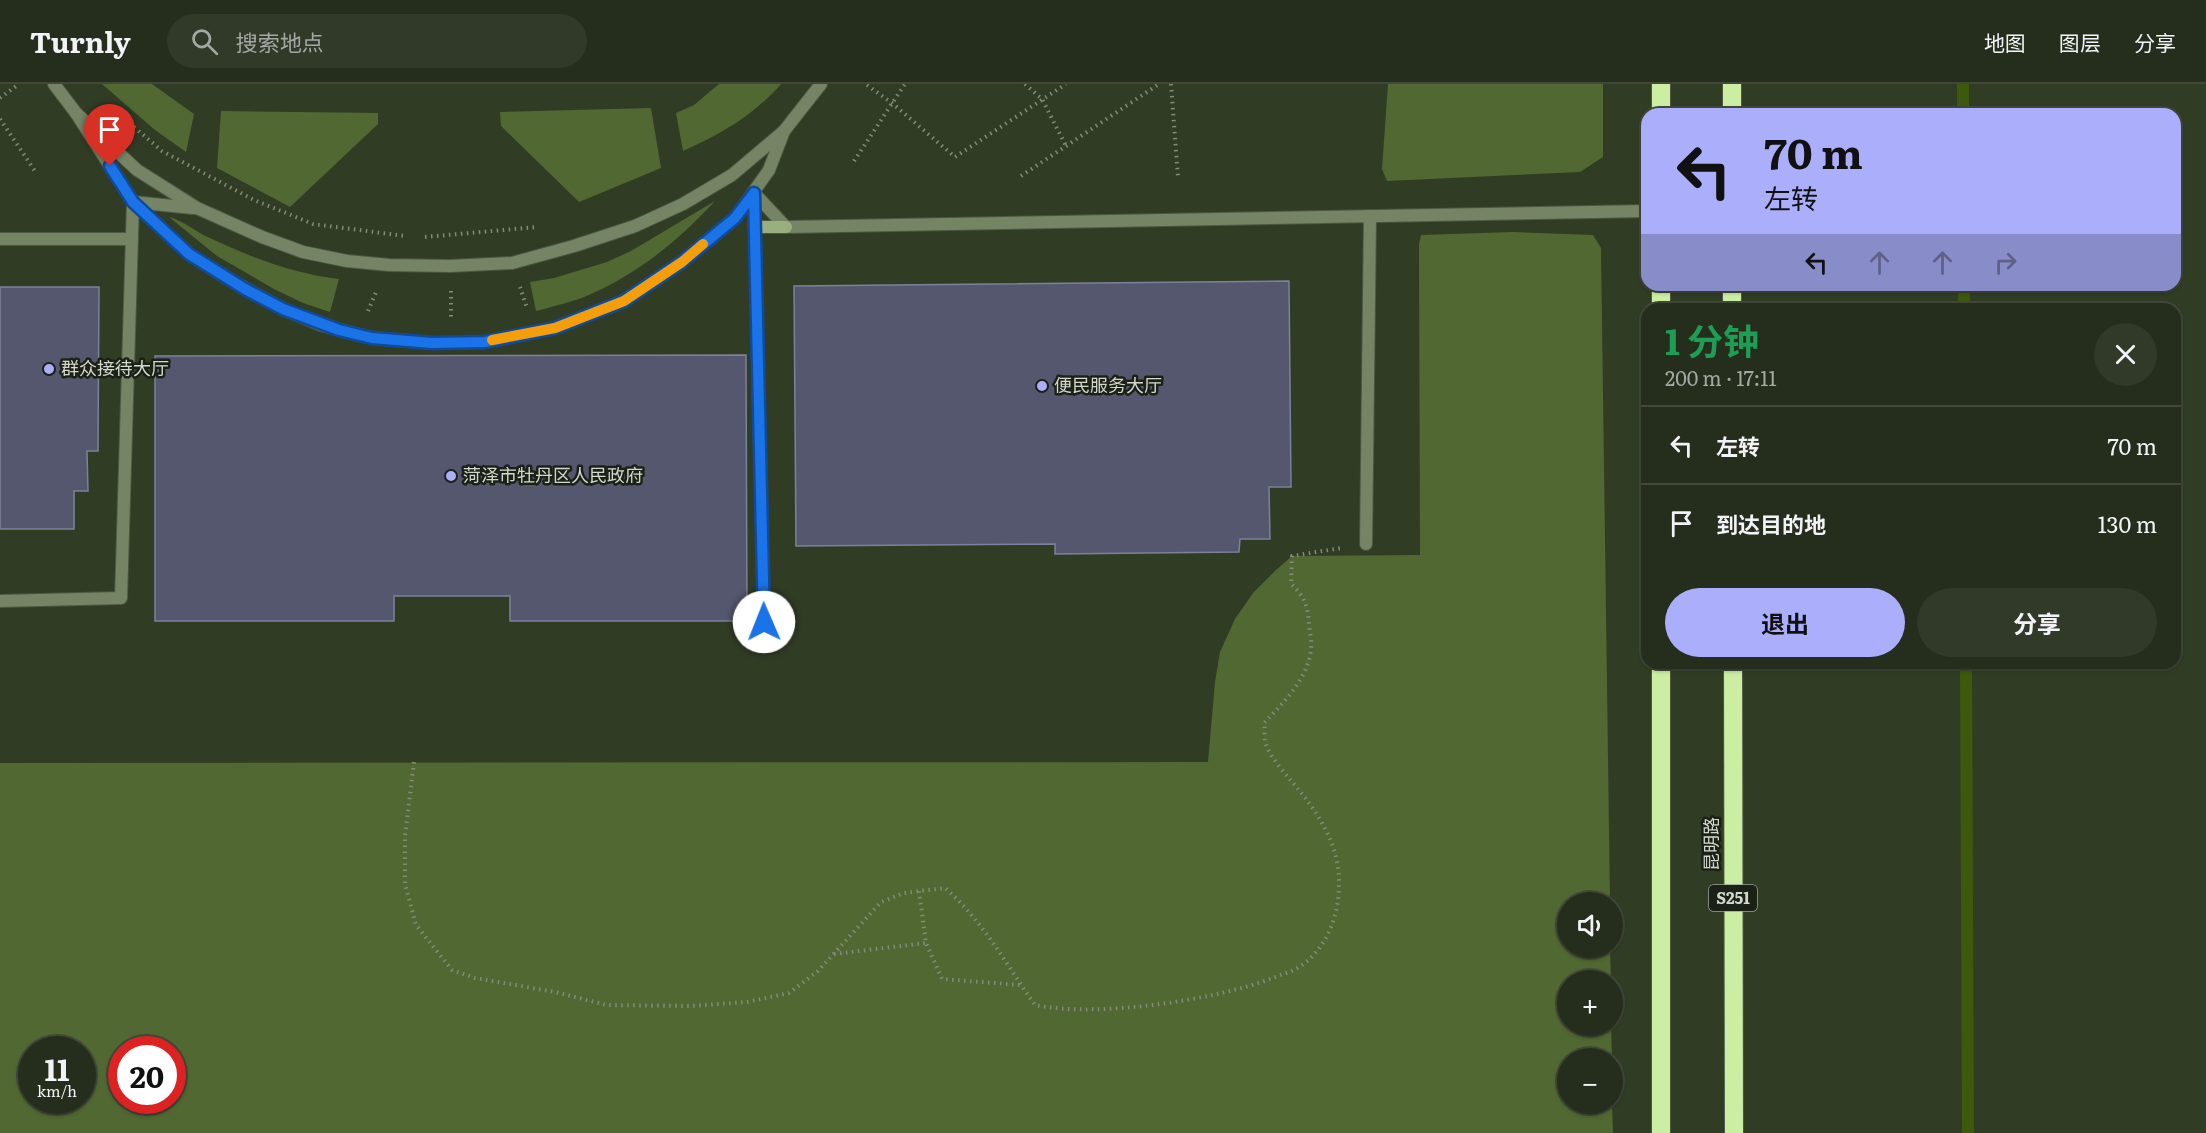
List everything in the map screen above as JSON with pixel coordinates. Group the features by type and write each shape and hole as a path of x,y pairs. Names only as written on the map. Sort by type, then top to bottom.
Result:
{"highway":[{"path":"1661,84 1661,108"},
{"path":"1732,84 1732,108"},
{"path":"1661,669 1661,1133"},
{"name":"昆明路","path":"1733,669 1734,1133"}],"street":[{"path":"756,227 786,227"}],"lane":[{"path":"54,84 76,113 133,202 189,254 283,309 321,325 357,336 384,339 451,343 485,342 555,328 624,301 682,262 735,218 769,170 784,131"},
{"path":"76,113 137,170 197,208 262,237 303,252 347,261 389,265 450,266 512,263 625,229 683,204 732,175 784,131 821,84"},
{"path":"754,193 764,622"},
{"path":"754,193 786,227 1641,211"},
{"path":"133,202 197,208"},
{"path":"0,601 121,598 133,202"},
{"path":"1366,544 1370,216"},
{"path":"0,239 132,239"}],"path":[{"path":"0,98 19,84"},
{"path":"854,161 905,84"},
{"path":"1025,84 1042,99 1066,146"},
{"path":"867,85 892,103 955,157 1066,84"},
{"path":"1021,176 1151,86 1159,84"},
{"path":"1171,84 1178,177"},
{"path":"0,119 35,171"},
{"path":"126,121 162,151 254,201 313,224 415,238 538,226"},
{"path":"512,263 535,332"},
{"path":"357,336 389,265"},
{"path":"450,266 451,343"},
{"path":"414,762 405,836 405,884 416,925 452,970 475,978 555,992 607,1005 691,1006 747,1002 789,993 818,971 881,902 904,893 945,888 960,901 989,935 1035,1005 1100,1010 1236,990 1298,968 1318,951 1334,922 1339,896 1335,855 1328,834 1317,814 1279,767 1265,742 1264,723 1293,690 1306,670 1311,648 1309,618 1303,596 1291,585 1292,556 1366,544"},
{"path":"919,891 926,943 942,979 1021,985"},
{"path":"834,954 926,943"}],"green space":[{"path":"102,84 152,84 194,114 186,152 155,130"},
{"path":"719,84 781,84 748,115 683,151 676,113 694,105"},
{"path":"1388,84 1603,84 1603,157 1580,172 1387,181 1382,169"},
{"path":"651,108 661,168 579,202 501,126 500,112"},
{"path":"221,111 378,113 378,124 290,207 217,168"},
{"path":"715,201 672,242 625,277 570,302 536,311 530,282 554,278 607,262 631,251"},
{"path":"169,217 205,236 257,258 289,269 339,279 330,312 303,303 274,289 217,256"},
{"path":"1513,232 1593,235 1601,248 1610,892 1557,892 1557,958 1610,958 1611,970 1557,970 1557,1036 1611,1036 1612,1048 1557,1048 1557,1114 1612,1114 1613,1133 0,1133 0,763 1208,762 1220,652 1235,619 1253,593 1275,571 1292,556 1420,555 1419,244 1421,235"}],"building":[{"name":"便民服务大厅","path":"1289,281 1291,487 1269,487 1270,539 1240,539 1239,552 1055,554 1055,544 796,546 794,286"},
{"name":"群众接待大厅","path":"0,287 99,287 98,451 87,451 88,491 74,491 74,529 0,529"},
{"name":"菏泽市牡丹区人民政府","path":"746,355 747,621 510,621 510,596 394,596 394,621 155,621 155,356"}],"waterway":[{"path":"1963,84 1963,108"},
{"path":"1964,291 1964,303"},
{"path":"1966,669 1968,1133"}],"slow traffic":[{"path":"492,340 555,328 624,301 682,262 703,244"}],"place":[{"name":"群众接待大厅","path":"49,369"},
{"name":"便民服务大厅","path":"1042,386"},
{"name":"菏泽市牡丹区人民政府","path":"451,476"}],"route":[{"path":"110,166 133,202 189,254 245,289 283,309 321,325 357,336 432,343 485,342 555,328 624,301 682,262 735,218 754,193 764,622"}]}
